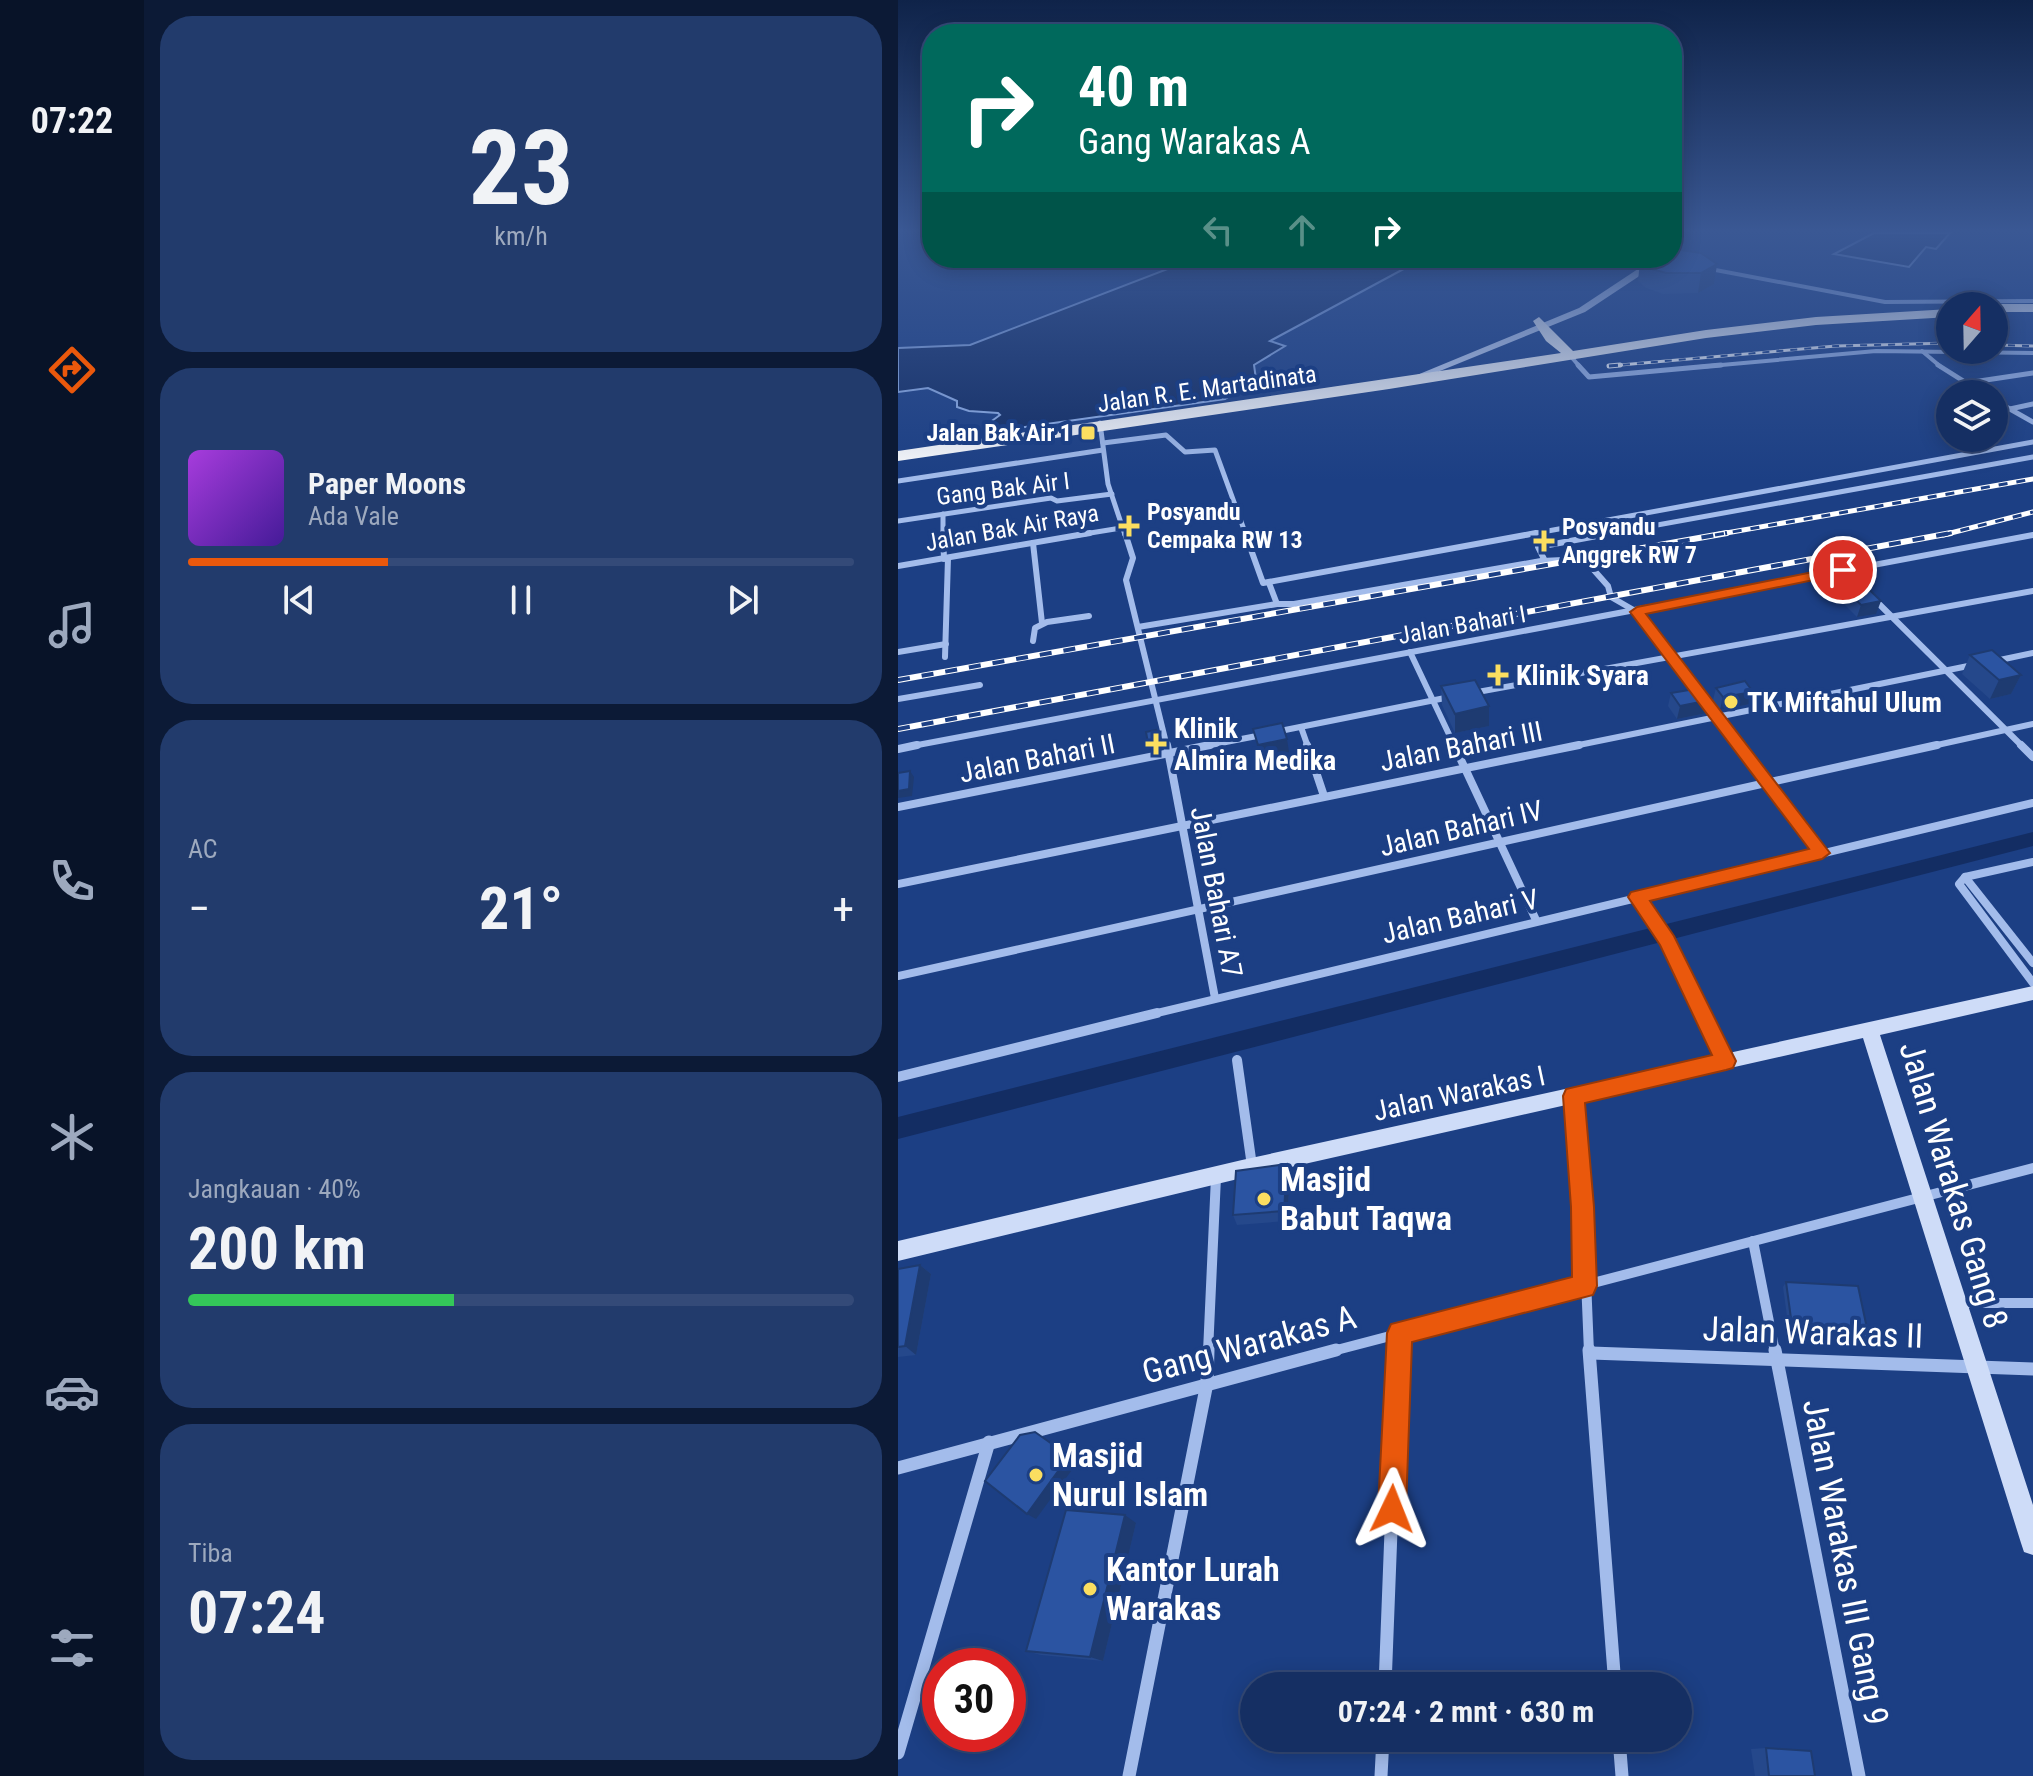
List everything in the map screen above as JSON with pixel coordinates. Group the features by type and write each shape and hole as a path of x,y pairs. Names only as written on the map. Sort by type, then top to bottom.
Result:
{"highway":[{"name":"Jalan R. E. Martadinata","path":"1399,382 1420,375 1755,328 1894,316"},
{"path":"1541,324 1550,338 1569,354"},
{"name":"Jalan R. E. Martadinata","path":"898,454 1399,382 1569,354"}],"street":[{"path":"1399,382 1555,316"},
{"path":"1420,375 1560,316"},
{"path":"1569,354 1589,377 1822,355 1922,351 2033,353"},
{"path":"1922,351 1961,380"},
{"path":"1985,380 2033,373"},
{"path":"2010,409 2033,404"},
{"path":"2010,409 2033,422"},
{"name":"Jalan Bak Air Raya","path":"898,566 1121,528 1112,494 1101,424"},
{"path":"898,481 1165,435 1185,452 1216,451 1249,549 1263,583 1269,583 2033,442"},
{"path":"1538,547 2033,457"},
{"name":"Gang Bak Air I","path":"898,521 1051,498 1057,501 1112,494"},
{"path":"943,514 945,657"},
{"path":"1121,528 1133,558 1126,576 1138,627 1277,604 1294,604 1541,561 1584,559 1608,586 1611,597 1637,612 1822,853"},
{"name":"Jalan Bahari I","path":"898,749 2033,535"},
{"path":"1530,536 1544,559 1541,561"},
{"path":"1033,543 1042,623"},
{"path":"1843,570 1853,579"},
{"path":"1269,583 1277,604"},
{"path":"1863,589 2033,757"},
{"name":"Jalan Bahari II","path":"898,807 1431,701 2033,591"},
{"path":"1033,641 1035,628 1042,623 1089,616"},
{"name":"Jalan Bahari A7","path":"1138,627 1158,701 1215,998"},
{"path":"898,652 946,644"},
{"path":"1410,652 1536,920"},
{"name":"Jalan Bahari III","path":"898,884 2033,653"},
{"path":"898,699 980,685"},
{"name":"Jalan Bahari IV","path":"898,976 2033,724"},
{"path":"1301,727 1324,796"},
{"name":"Jalan Bahari V","path":"898,1077 1536,920 2033,803"},
{"path":"1962,879 2033,862"},
{"path":"1962,879 2033,963"},
{"path":"1962,879 1962,891 2033,983"},
{"path":"1637,897 1667,941 1726,1061"},
{"name":"Jalan Warakas I","path":"898,1251 1252,1167 2033,993"},
{"name":"Jalan Warakas Gang 8","path":"1869,1029 1924,1195 1974,1366 2033,1543"},
{"path":"1237,1060 1252,1167"},
{"path":"1574,1096 1583,1207 1584,1286 1614,1672"},
{"name":"Gang Warakas A","path":"898,1468 1207,1383 2033,1168"},
{"path":"1129,1776 1207,1383 1216,1177"},
{"name":"Jalan Warakas III Gang 9","path":"1753,1241 1859,1776"},
{"path":"1956,1303 2033,1303"},
{"path":"1386,1672 1399,1333"},
{"name":"Jalan Warakas II","path":"1591,1353 2033,1369"},
{"path":"898,1753 989,1442"},
{"path":"1381,1776 1382,1752"},
{"path":"1620,1752 1622,1776"}],"water":[{"path":"1046,316 1317,316 1270,341 1285,346 1254,365 1256,379 1225,399 989,432 985,426 1000,415 998,413 957,407 957,401 928,388 898,392 898,348 970,345"}],"building":[{"path":"1855,576 1881,601 1861,605 1836,579"},
{"path":"1992,650 2021,675 1999,680 1970,655"},
{"path":"1475,680 1489,706 1455,714 1441,686"},
{"path":"1745,681 1753,692 1723,697 1716,688"},
{"path":"1701,688 1710,700 1680,706 1671,693"},
{"path":"1282,723 1287,739 1258,745 1253,729"},
{"path":"1156,730 1158,741 1148,743 1146,732"},
{"path":"910,771 909,789 898,791 898,773"},
{"name":"Masjid Babut Taqwa","path":"1287,1164 1284,1211 1233,1215 1236,1171"},
{"path":"920,1265 905,1346 898,1347 898,1269"},
{"path":"1786,1282 1858,1286 1869,1338 1793,1333"},
{"name":"Masjid Nurul Islam","path":"1035,1432 1069,1456 1027,1514 985,1481 1020,1435"},
{"name":"Kantor Lurah Warakas","path":"1066,1510 1125,1515 1090,1657 1026,1651"},
{"path":"1766,1748 1811,1751 1815,1776 1769,1776"}],"waterway":[{"path":"898,1128 2033,839"}],"railway":[{"path":"1620,365 1609,366 1836,346 1936,343"},
{"path":"2008,345 2033,346"},
{"path":"1715,535 2033,479"},
{"path":"1950,533 2033,512"},
{"path":"898,680 1727,533"},
{"path":"898,729 1950,533"},
{"path":"1943,535 1950,533"}],"place":[{"name":"Jalan Bak Air 1","path":"1088,433"},
{"name":"Posyandu Cempaka RW 13","path":"1129,526"},
{"name":"Posyandu Anggrek RW 7","path":"1544,541"},
{"name":"Klinik Syara","path":"1498,675"},
{"name":"TK Miftahul Ulum","path":"1731,702"},
{"name":"Klinik Almira Medika","path":"1156,744"},
{"name":"Masjid Babut Taqwa","path":"1264,1199"},
{"name":"Masjid Nurul Islam","path":"1036,1475"},
{"name":"Kantor Lurah Warakas","path":"1090,1589"}],"route":[{"path":"1392,1509 1399,1333 1584,1286 1583,1207 1574,1096 1726,1061 1667,941 1637,897 1822,853 1637,612 1843,570"}]}
